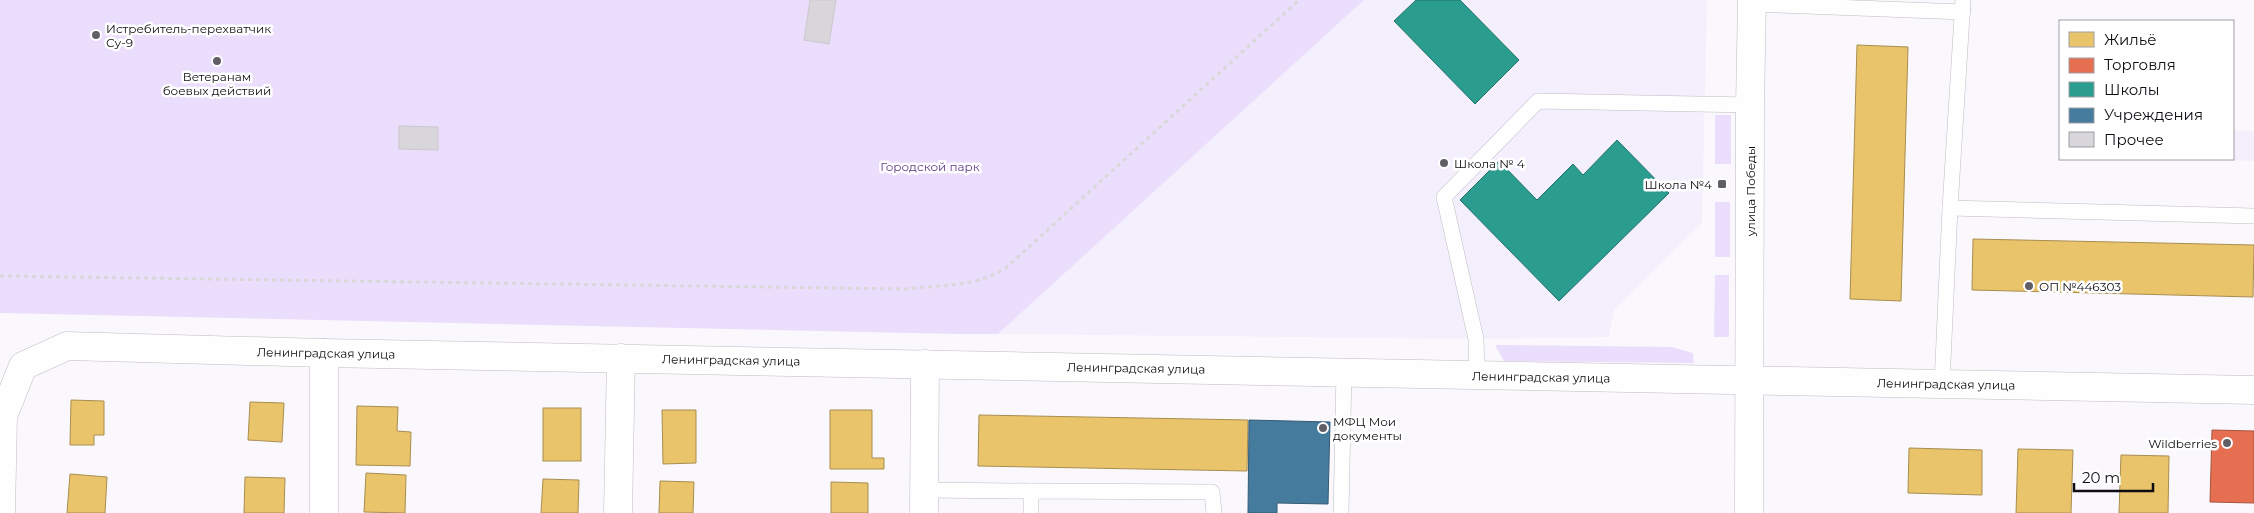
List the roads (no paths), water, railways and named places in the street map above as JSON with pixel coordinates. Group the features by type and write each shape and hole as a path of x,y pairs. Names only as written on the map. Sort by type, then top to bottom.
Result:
{"street":[{"name":"улица Победы","path":"1749,513 1752,2"},
{"name":"Ленинградская улица","path":"1,513 2,416 23,366 67,346 324,353 1344,372 1750,382 2254,390"},
{"path":"324,353 324,513"},
{"path":"618,513 621,358"},
{"path":"924,501 925,364"}],"lane":[{"path":"1752,2 1963,6 1950,208 1942,384"},
{"path":"1478,375 1476,339 1444,197 1538,100 1750,105"},
{"path":"1950,208 2254,216"},
{"path":"1341,513 1344,372"},
{"path":"924,501 1031,491 1212,492 1214,513"},
{"path":"1030,513 1031,491"}],"place":[{"name":"Истребитель-перехватчик Су-9","path":"96,35"},
{"name":"Ветеранам боевых действий","path":"217,61"},
{"name":"Школа № 4","path":"1444,163"},
{"name":"Школа №4","path":"1722,184"},
{"name":"ОП №446303","path":"2029,286"},
{"name":"МФЦ Мои документы","path":"1323,428"},
{"name":"Wildberries","path":"2227,443"}],"park label":[{"name":"Городской парк","path":"930,166"}]}
